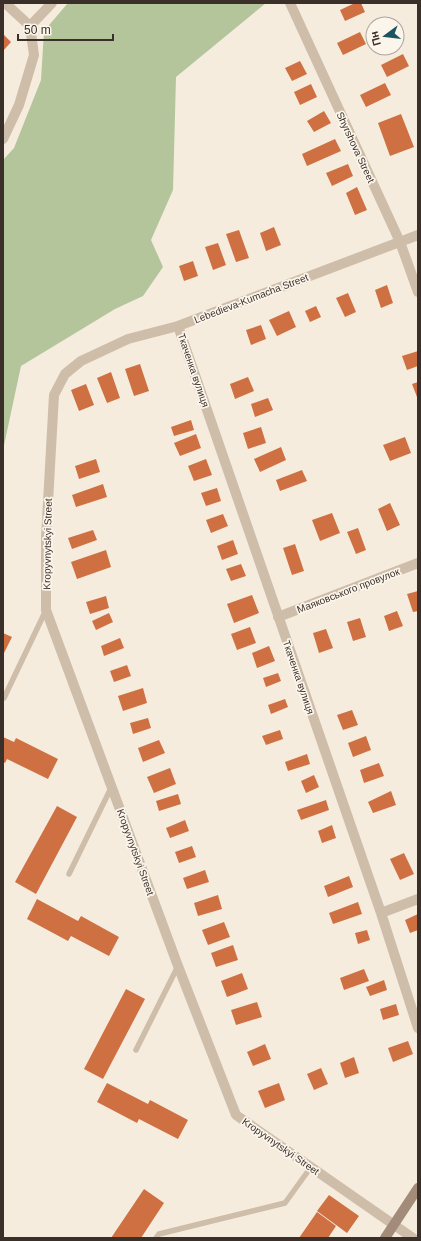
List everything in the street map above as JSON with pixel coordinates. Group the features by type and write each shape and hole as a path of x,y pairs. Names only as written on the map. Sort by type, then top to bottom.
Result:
{"street":[{"path":"3,140 19,105 34,56 30,26 5,3"},
{"path":"30,26 52,3"},
{"name":"Shyrshova Street","path":"290,3 400,242 418,292"},
{"name":"Lebedieva-Kumacha Street","path":"54,395 66,374 80,361 128,339 178,326 418,235"},
{"name":"Ткаченка вулиця","path":"178,326 381,913 418,1028"},
{"name":"Kropyvnytskyi Street","path":"54,395 46,538 46,610 178,966 236,1115 413,1238"},
{"name":"Маяковського провулок","path":"278,617 418,563"},
{"path":"381,913 418,899"},
{"path":"385,1238 418,1188"}],"lane":[{"path":"4,698 46,610"},
{"path":"69,874 112,787"},
{"path":"136,1050 178,966"},
{"path":"156,1238 159,1234 285,1202 310,1167"}],"green space":[{"path":"68,3 266,3 176,77 173,190 151,240 163,267 143,296 115,309 21,366 3,450 3,160 14,148 41,80 44,31"}],"building":[{"path":"355,3 361,3 365,12 345,21 340,10"},
{"path":"360,32 365,44 343,55 337,43"},
{"path":"3,34 11,42 3,51"},
{"path":"399,56 404,56 409,66 387,77 381,65"},
{"path":"300,61 307,74 292,81 285,68"},
{"path":"385,83 391,95 366,107 360,95"},
{"path":"311,84 317,97 300,105 294,92"},
{"path":"324,111 331,123 314,132 307,121"},
{"path":"401,114 414,147 390,156 378,123"},
{"path":"335,139 341,151 307,166 302,154"},
{"path":"348,164 353,176 332,186 326,173"},
{"path":"357,187 367,210 355,215 346,193"},
{"path":"274,227 281,245 266,251 260,233"},
{"path":"239,230 249,258 236,262 226,234"},
{"path":"218,243 226,265 213,270 205,247"},
{"path":"193,261 198,276 184,281 179,266"},
{"path":"387,285 393,303 381,308 375,290"},
{"path":"348,293 356,312 345,317 336,298"},
{"path":"316,306 321,317 310,322 305,311"},
{"path":"289,311 296,327 277,336 269,320"},
{"path":"261,325 266,339 251,345 246,330"},
{"path":"418,351 418,366 407,370 402,356"},
{"path":"140,364 149,391 134,396 125,369"},
{"path":"111,372 120,398 107,403 97,378"},
{"path":"248,377 254,391 235,399 230,384"},
{"path":"418,382 418,397 417,397 412,384"},
{"path":"86,384 94,405 79,411 71,390"},
{"path":"268,398 273,410 255,417 251,404"},
{"path":"191,420 194,430 174,436 171,427"},
{"path":"261,427 266,443 248,449 243,433"},
{"path":"196,434 201,448 180,456 174,443"},
{"path":"405,437 411,453 390,461 383,445"},
{"path":"281,447 286,460 260,472 254,459"},
{"path":"96,459 100,472 79,479 75,466"},
{"path":"206,459 212,475 194,481 188,466"},
{"path":"302,470 307,481 280,491 276,480"},
{"path":"103,484 107,497 76,507 72,495"},
{"path":"217,488 221,501 206,506 201,493"},
{"path":"390,503 400,525 387,531 378,509"},
{"path":"332,513 340,533 320,541 312,520"},
{"path":"223,514 228,526 211,533 206,520"},
{"path":"358,528 366,550 356,554 347,532"},
{"path":"93,530 97,540 72,549 68,538"},
{"path":"233,540 238,554 222,560 217,546"},
{"path":"295,544 304,571 292,575 283,548"},
{"path":"106,550 111,567 77,579 71,562"},
{"path":"241,564 246,576 231,581 226,569"},
{"path":"418,591 418,611 413,612 407,594"},
{"path":"252,595 259,613 234,623 227,604"},
{"path":"106,596 109,608 90,614 86,602"},
{"path":"397,611 403,626 389,631 384,616"},
{"path":"109,613 113,622 96,630 92,621"},
{"path":"360,618 366,637 353,641 347,622"},
{"path":"250,627 256,643 237,650 231,634"},
{"path":"326,629 333,648 319,653 313,633"},
{"path":"3,633 12,637 3,655"},
{"path":"120,638 124,648 104,656 101,646"},
{"path":"269,646 275,661 257,668 252,653"},
{"path":"127,665 131,676 114,682 110,671"},
{"path":"278,673 281,681 266,687 263,678"},
{"path":"143,688 147,703 123,711 118,696"},
{"path":"285,699 288,707 271,714 268,705"},
{"path":"352,710 358,725 343,730 337,715"},
{"path":"148,718 151,728 133,734 130,723"},
{"path":"280,730 283,739 266,745 262,736"},
{"path":"366,736 371,750 353,757 348,743"},
{"path":"3,737 14,742 16,738 58,759 48,779 7,759 5,763 3,762"},
{"path":"159,740 165,753 143,762 138,748"},
{"path":"307,754 310,764 288,771 285,762"},
{"path":"379,763 384,776 364,783 360,770"},
{"path":"170,768 176,784 154,793 147,777"},
{"path":"314,775 319,787 306,793 301,781"},
{"path":"391,791 396,805 373,813 368,802"},
{"path":"178,794 181,804 159,811 156,801"},
{"path":"326,800 329,810 301,820 297,810"},
{"path":"57,806 77,817 36,894 15,882"},
{"path":"185,820 189,831 170,838 166,828"},
{"path":"332,825 336,838 322,843 318,831"},
{"path":"192,846 196,857 179,863 175,852"},
{"path":"404,853 414,874 400,880 390,859"},
{"path":"205,870 209,882 187,889 183,878"},
{"path":"349,876 353,887 328,897 324,886"},
{"path":"218,895 222,909 198,916 194,903"},
{"path":"37,899 78,921 81,916 119,937 109,956 71,936 68,941 27,919"},
{"path":"358,902 362,914 333,924 329,913"},
{"path":"418,914 418,930 410,933 405,920"},
{"path":"224,922 230,937 208,945 202,930"},
{"path":"367,930 370,940 358,944 355,933"},
{"path":"233,945 238,960 216,967 211,953"},
{"path":"364,969 369,981 344,990 340,978"},
{"path":"242,973 248,989 227,997 221,981"},
{"path":"384,980 387,990 370,996 366,987"},
{"path":"126,989 145,999 103,1079 84,1069"},
{"path":"257,1002 262,1017 236,1025 231,1010"},
{"path":"396,1004 399,1015 383,1020 380,1009"},
{"path":"408,1041 413,1054 393,1062 388,1048"},
{"path":"265,1044 271,1059 253,1066 247,1052"},
{"path":"354,1057 359,1073 345,1078 340,1063"},
{"path":"321,1068 328,1084 314,1090 307,1074"},
{"path":"107,1083 148,1104 150,1100 188,1120 178,1139 139,1119 137,1123 97,1102"},
{"path":"279,1083 285,1100 265,1108 258,1091"},
{"path":"144,1189 164,1203 141,1238 111,1238"},
{"path":"329,1195 359,1216 347,1233 317,1211"},
{"path":"317,1212 336,1226 328,1238 299,1238"}]}
